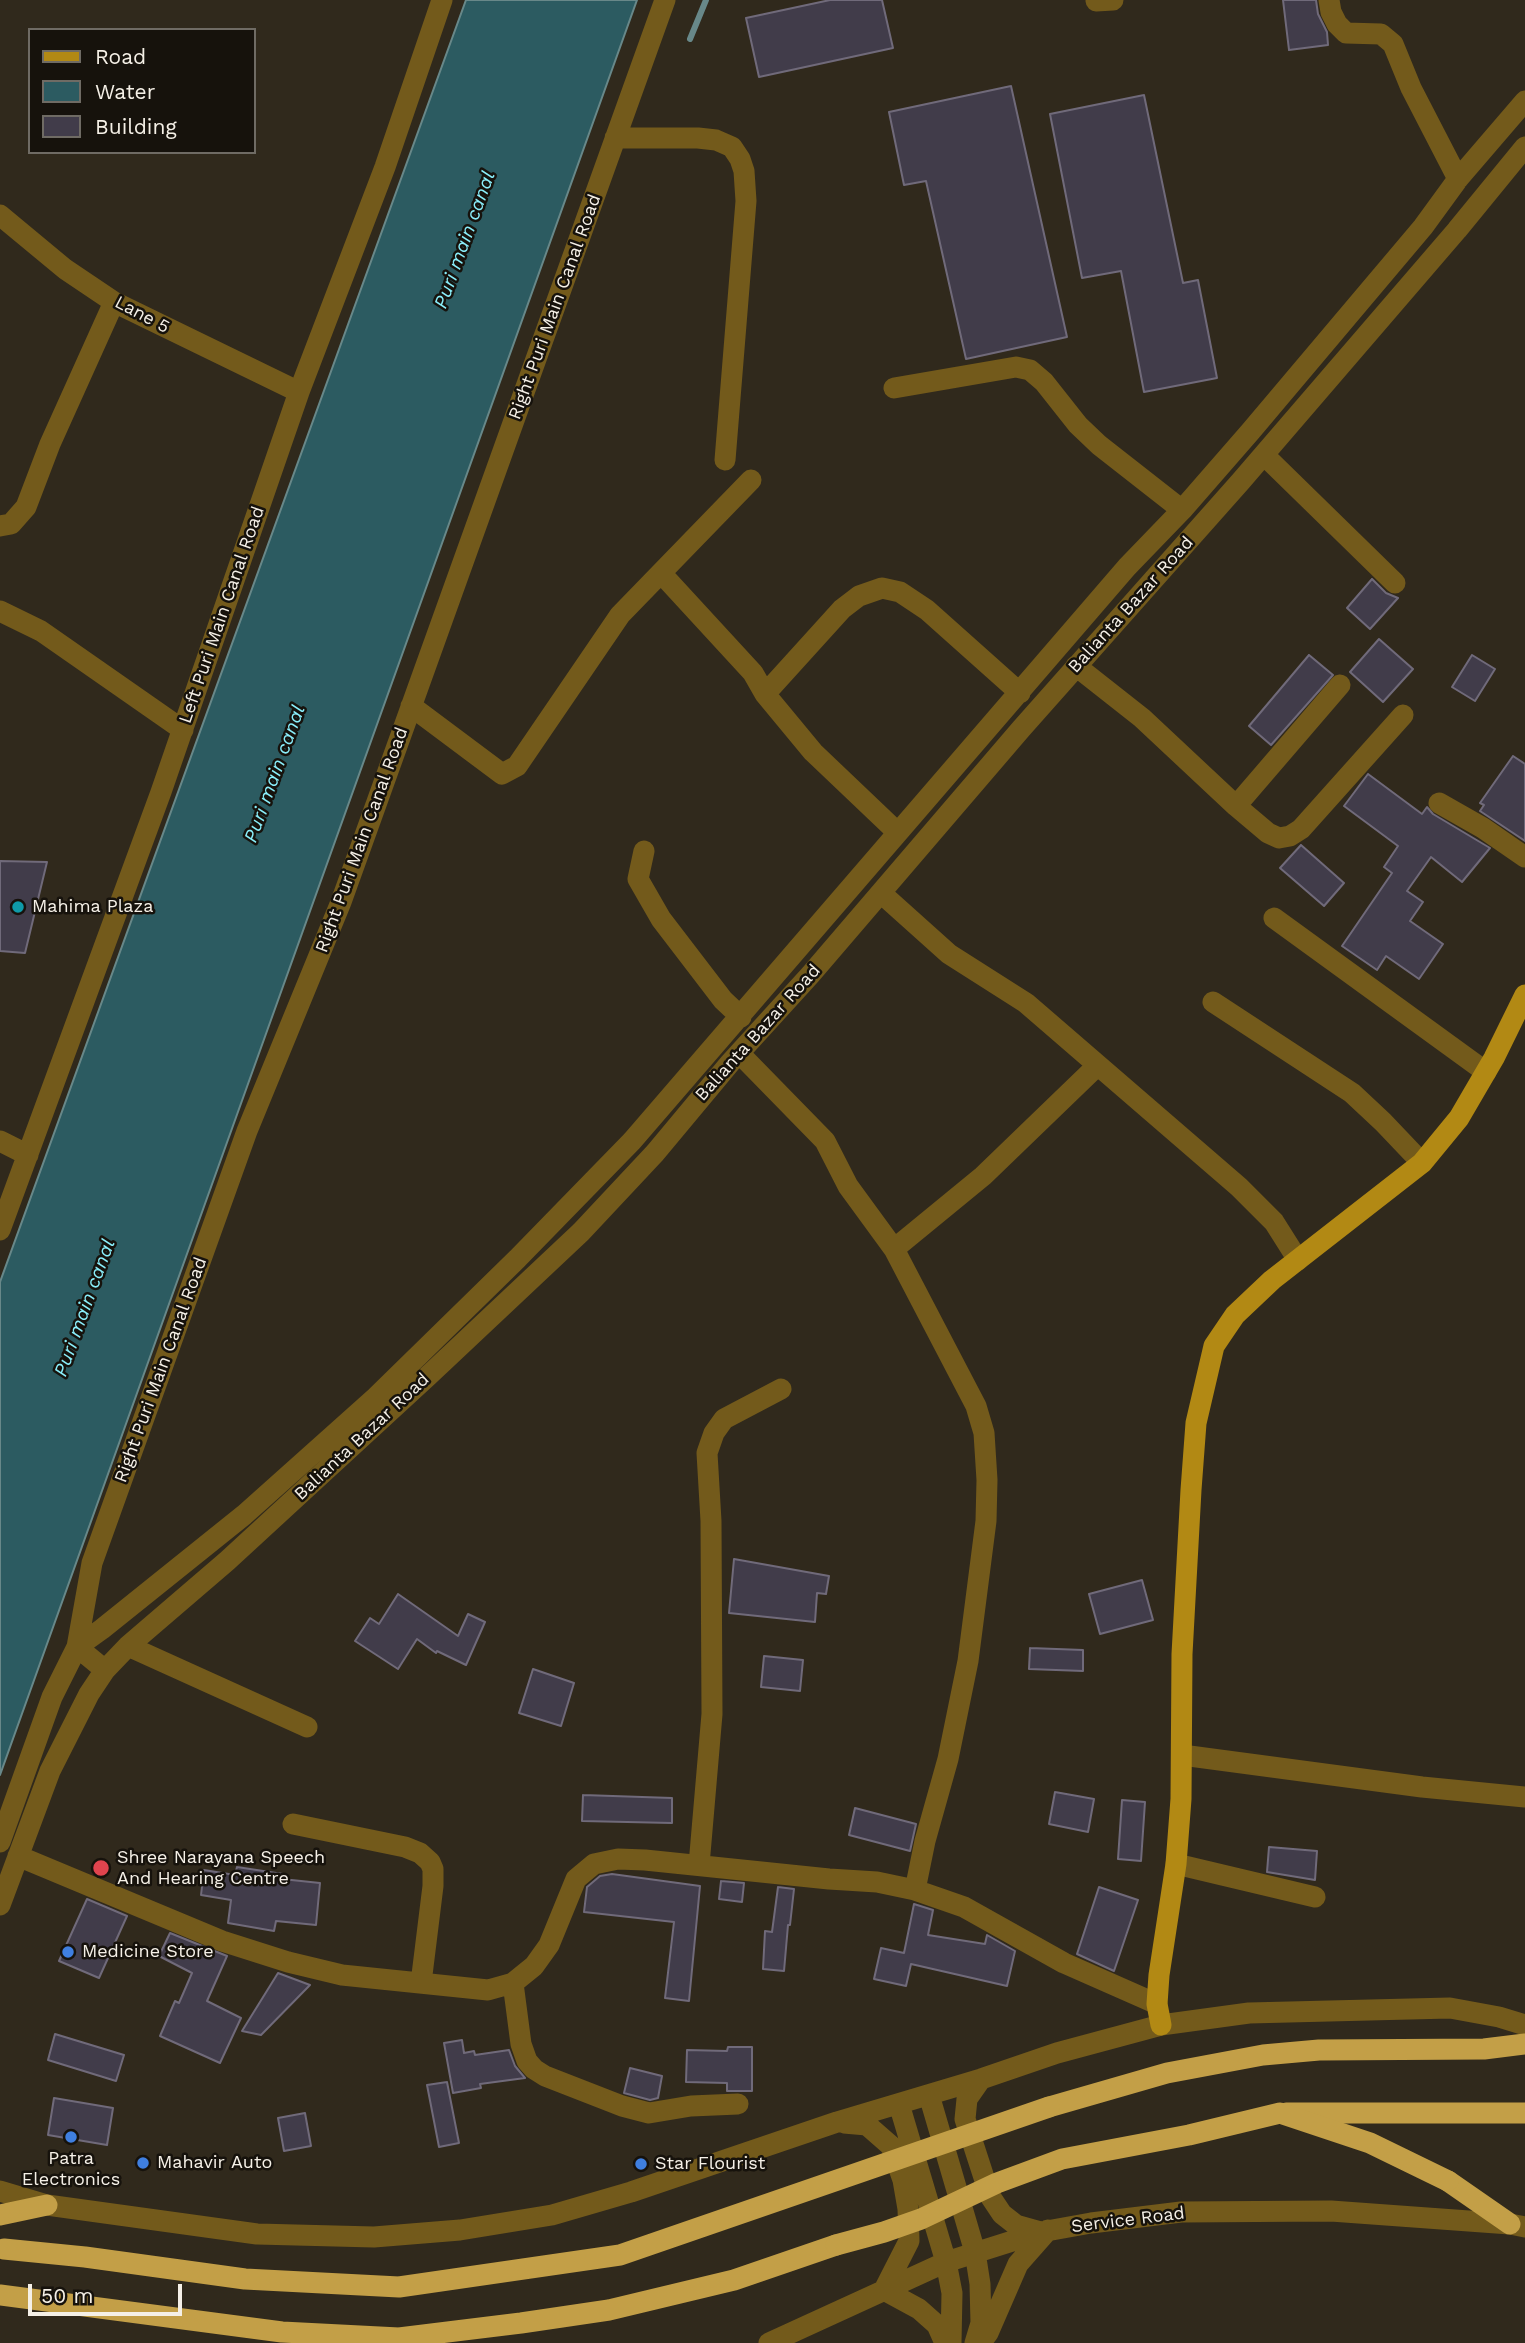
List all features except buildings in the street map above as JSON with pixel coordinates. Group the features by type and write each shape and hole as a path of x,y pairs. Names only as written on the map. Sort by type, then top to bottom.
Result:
{"highway":[{"path":"2,2248 245,2279 399,2287 620,2255 999,2123 1167,2073 1263,2055 1319,2050 1484,2049 1525,2044"},
{"path":"0,2295 282,2332 399,2338 608,2310 734,2280 920,2219 998,2183 1062,2159 1189,2135 1280,2113 1525,2113"},
{"path":"1280,2113 1370,2143 1448,2181 1518,2226"},
{"path":"0,2215 47,2205"}],"main road":[{"path":"1159,2014 1169,1902 1176,1864 1182,1755 1182,1654 1196,1423 1214,1346 1235,1315 1298,1260 1422,1163 1459,1118 1525,995"}],"street":[{"name":"Left Puri Main Canal Road","path":"0,1230 183,730 299,392 385,167 442,0"},
{"name":"Right Puri Main Canal Road","path":"77,1647 92,1563 114,1500 247,1131 341,902 665,0"},
{"path":"1329,0 1337,24 1346,33 1381,34 1393,44 1411,88 1458,179"},
{"name":"Balianta Bazar Road","path":"0,1842 52,1698 77,1647 244,1515 376,1397 632,1142 897,832 1127,567 1182,509 1371,289 1423,227 1458,179 1525,101"},
{"path":"615,138 716,140 732,148 740,159 744,172 746,201 724,460"},
{"name":"Balianta Bazar Road","path":"0,1905 50,1771 89,1694 105,1670 128,1646 236,1553 581,1232 655,1153 730,1063 881,893 1076,666 1264,455 1525,146"},
{"name":"Lane 5","path":"0,215 65,268 114,302 299,392"},
{"path":"0,526 11,524 26,507 50,444 114,302"},
{"path":"894,388 1016,367 1030,370 1044,382 1078,425 1099,445 1182,509"},
{"path":"1264,455 1395,583"},
{"path":"411,706 502,774 517,766 611,628 751,480"},
{"path":"661,573 753,673 765,694 813,752 897,832"},
{"path":"765,694 842,610 859,596 882,587 900,592 927,610 1020,693"},
{"path":"0,611 41,631 183,730"},
{"path":"1076,666 1142,718 1268,833 1279,838 1301,830 1403,715"},
{"path":"1237,806 1340,685"},
{"path":"1439,803 1483,828 1525,857"},
{"path":"644,851 638,879 655,909 723,1000 741,1017"},
{"path":"881,893 949,954 1026,1003 1238,1187 1274,1222 1298,1260"},
{"path":"1274,918 1486,1072"},
{"path":"1213,1002 1352,1093 1422,1163"},
{"path":"740,1054 825,1141 848,1186 894,1249 976,1406 984,1433 987,1480 985,1533 968,1661 951,1746 925,1841 915,1890"},
{"path":"894,1249 983,1176 1098,1065"},
{"path":"0,1141 28,1155"},
{"path":"699,1865 712,1714 711,1521 706,1453 714,1433 724,1419 781,1389"},
{"path":"128,1646 307,1727"},
{"path":"77,1647 105,1670"},
{"path":"1182,1755 1422,1787 1525,1797"},
{"path":"293,1824 405,1847 420,1853 430,1862 433,1869 433,1886 421,1983"},
{"path":"18,1856 236,1945 342,1975 488,1990 513,1983 534,1966 549,1945 576,1879 594,1864 618,1859 877,1882 915,1890 964,1908 1159,2014"},
{"path":"1176,1864 1315,1897"},
{"path":"513,1983 521,2044 527,2060 545,2076 622,2106 649,2113 691,2106 738,2104"},
{"path":"0,2192 47,2205 257,2234 374,2237 460,2230 565,2211 631,2192 837,2122 981,2079 1159,2014 1450,2008 1525,2025"},
{"path":"981,2079 967,2099 965,2119 990,2196 1002,2214 1016,2225 1045,2231 1018,2264 981,2343"},
{"path":"929,2095 975,2252 980,2284 981,2323 975,2343"},
{"path":"899,2104 946,2262 952,2293 951,2343"},
{"path":"837,2122 867,2125 891,2146 903,2180 908,2209 909,2241 884,2290 919,2309 937,2325 945,2343"},
{"name":"Service Road","path":"769,2343 946,2262 1045,2231 1181,2211 1331,2211 1518,2226"}],"water":[{"name":"Puri main canal","path":"466,0 637,0 0,1775 0,1282"}],"waterway":[{"path":"690,39 706,0"}],"place":[{"name":"Mahima Plaza","path":"18,907"},
{"name":"Shree Narayana Speech And Hearing Centre","path":"101,1868"},
{"name":"Medicine Store","path":"68,1952"},
{"name":"Patra Electronics","path":"71,2137"},
{"name":"Mahavir Auto","path":"143,2163"},
{"name":"Star Flourist","path":"641,2164"}]}
